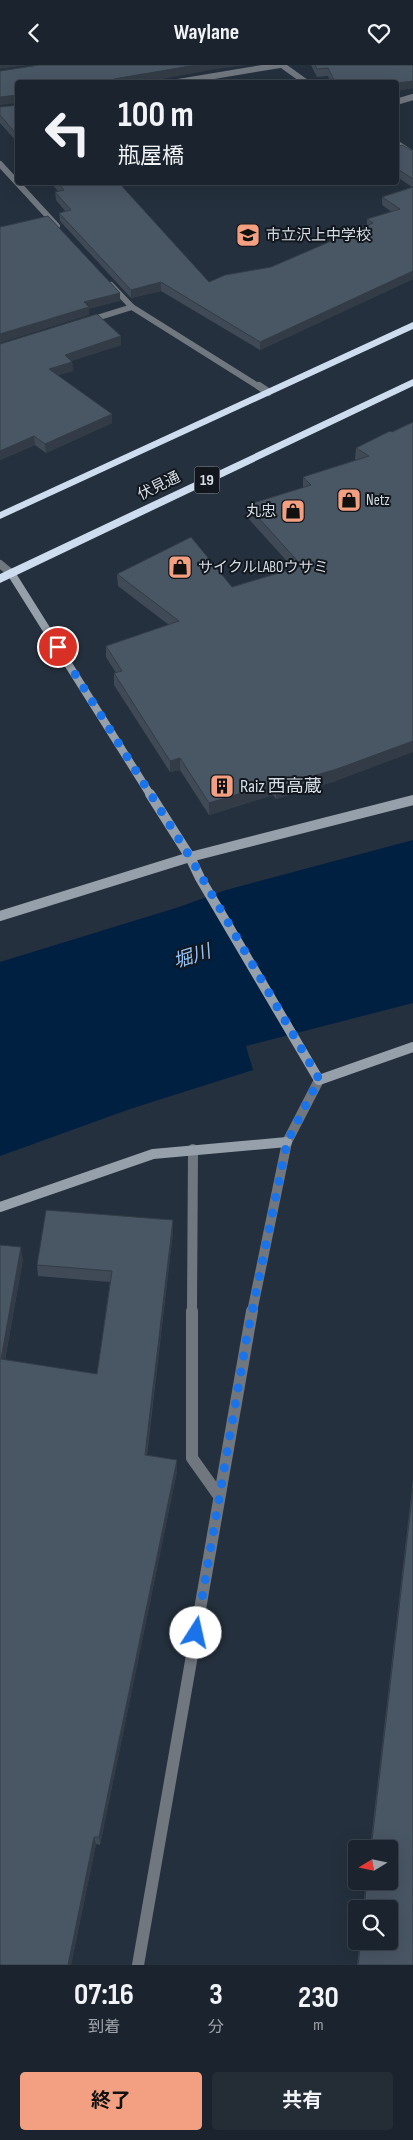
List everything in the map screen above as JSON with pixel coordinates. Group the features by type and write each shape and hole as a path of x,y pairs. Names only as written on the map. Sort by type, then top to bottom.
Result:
{"highway":[{"path":"0,516 413,325"},
{"name":"伏見通","path":"0,579 413,381"}],"street":[{"path":"190,80 281,65 303,80"},
{"path":"399,101 413,97"},
{"path":"399,145 413,154"},
{"path":"0,164 15,180"},
{"path":"19,185 62,231"},
{"path":"39,220 49,217"},
{"path":"106,280 132,307 268,393"},
{"path":"75,325 132,307"},
{"path":"0,565 11,573 190,857 200,878 316,1075"},
{"path":"0,916 190,857 413,800"},
{"path":"316,1075 413,1047"},
{"path":"138,1965 247,1336 287,1142 316,1075"},
{"path":"0,1207 153,1153 287,1142"},
{"path":"193,1149 192,1458 219,1496"}],"water":[{"name":"堀川","path":"413,840 413,1003 246,1046 253,1070 130,1109 0,1156 0,962 179,907 226,890"}],"building":[{"path":"39,65 196,65 114,80 15,80 15,95 0,97 0,71"},
{"path":"315,65 413,65 413,81 399,83 399,80 334,80 328,68 317,69"},
{"path":"15,105 15,132 0,115 0,107"},
{"path":"402,145 413,150 413,179 399,170 399,146"},
{"path":"60,185 121,185 209,282 225,275 271,267 373,223 367,219 400,209 382,197 413,187 413,271 260,342 161,282 131,290 59,213 71,210 55,192 64,190"},
{"path":"48,216 120,293 84,302 89,307 0,334 0,227"},
{"path":"97,314 121,336 65,355 72,362 49,369 112,414 45,444 34,436 0,451 0,344"},
{"path":"413,422 413,741 337,769 276,787 274,783 209,803 180,758 170,761 114,673 122,671 106,646 179,621 117,574 191,537 232,587 302,566 247,505 311,485 303,477 369,456 356,448"},
{"path":"46,1210 173,1220 145,1455 177,1460 99,1837 94,1837 68,1965 0,1965 0,1245 21,1247 1,1359 97,1374 112,1271 37,1265"},
{"path":"413,1488 413,1965 358,1965 360,1950 398,1950 398,1900 365,1900 366,1890 398,1890 398,1840 372,1840"}],"place":[{"name":"市立沢上中学校","path":"248,235"},
{"name":"Netz","path":"349,500"},
{"name":"丸忠","path":"293,511"},
{"name":"サイクルLABOウサミ","path":"180,567"},
{"name":"Raiz 西高蔵","path":"222,786"}],"route":[{"path":"58,647 190,857 200,878 319,1079 287,1142 247,1336 196,1633"}]}
